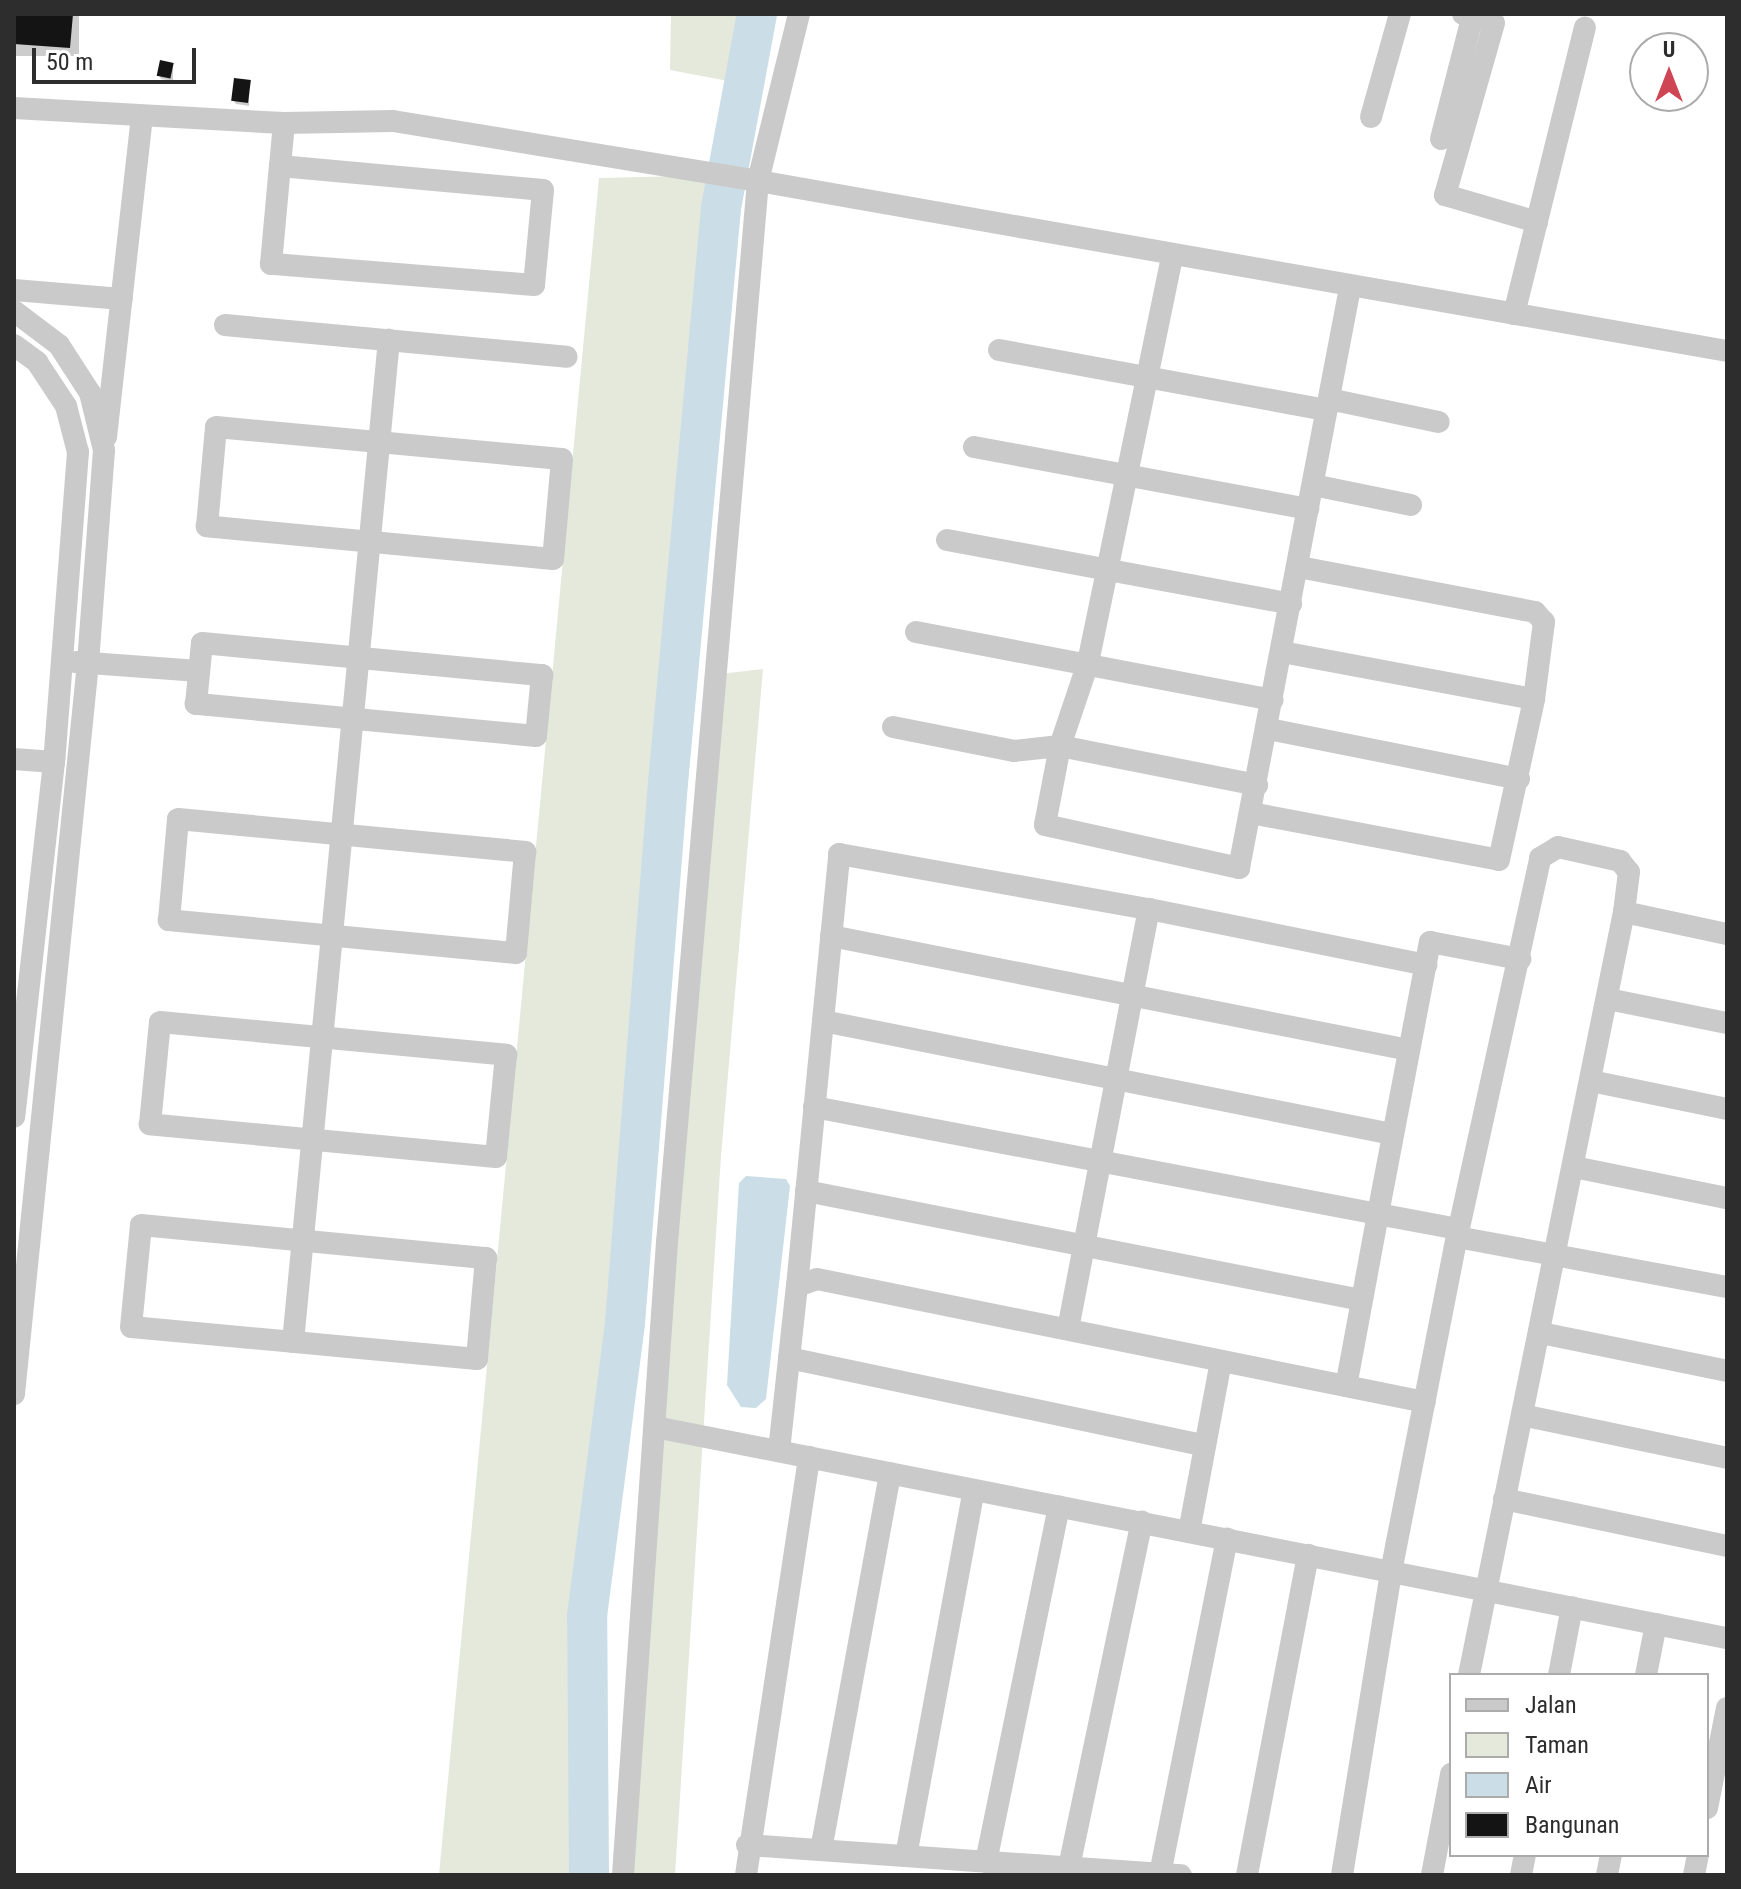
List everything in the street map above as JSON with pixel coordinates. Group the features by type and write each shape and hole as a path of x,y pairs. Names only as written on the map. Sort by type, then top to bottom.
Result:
{"street":[{"path":"623,1875 753,179 799,14"},
{"path":"1371,117 1400,14"},
{"path":"1441,139 1470,15 1494,23 1445,195 1537,222"},
{"path":"1514,314 1585,28"},
{"path":"14,108 142,118 284,123 393,121 703,170 1172,257 1727,351"},
{"path":"14,1394 24,1185 88,663 104,450 142,118"},
{"path":"280,166 543,190 534,285 271,264 280,166 284,123"},
{"path":"1172,257 1087,666 1060,746 1045,825 1239,868 1269,729 1350,288"},
{"path":"14,290 122,299"},
{"path":"14,311 59,345 90,393 104,450"},
{"path":"225,325 567,357"},
{"path":"293,1342 389,340"},
{"path":"14,345 37,362 66,406 78,452 54,762 14,1117"},
{"path":"999,350 1146,378 1439,422"},
{"path":"216,427 562,459 553,559 370,542 207,526 216,427"},
{"path":"974,447 1308,509"},
{"path":"1313,485 1411,505"},
{"path":"947,540 1291,604"},
{"path":"1251,813 1499,860 1519,779 1544,622 1535,612 1298,567"},
{"path":"916,632 1273,700"},
{"path":"202,643 542,675 536,736 196,704 199,671 202,643"},
{"path":"1282,652 1534,699"},
{"path":"63,661 199,671"},
{"path":"893,727 1014,751 1060,746 1257,785"},
{"path":"1269,729 1519,779"},
{"path":"14,759 54,762"},
{"path":"178,819 525,852 516,953 332,935 169,920 178,819"},
{"path":"1342,1875 1391,1572 1458,1233 1540,858 1546,851 1558,847 1620,861 1629,872 1608,999 1558,1254 1469,1673"},
{"path":"779,1451 839,854 1149,909 1426,965"},
{"path":"1068,1329 1149,909"},
{"path":"1624,912 1727,934"},
{"path":"831,936 1409,1050"},
{"path":"1346,1386 1430,942 1520,959"},
{"path":"1608,999 1727,1023"},
{"path":"823,1021 1116,1082 1392,1134"},
{"path":"160,1022 506,1055 496,1157 312,1139 150,1124 160,1022"},
{"path":"1591,1081 1727,1109"},
{"path":"814,1107 1378,1214 1727,1287"},
{"path":"1574,1167 1727,1198"},
{"path":"806,1191 1361,1300"},
{"path":"141,1225 486,1258 477,1359 293,1342 131,1327 141,1225"},
{"path":"797,1286 817,1279 1425,1402"},
{"path":"1541,1333 1727,1371"},
{"path":"789,1358 1205,1446"},
{"path":"1189,1532 1221,1361"},
{"path":"1522,1415 1727,1458"},
{"path":"655,1427 1727,1638"},
{"path":"746,1875 747,1845 809,1457"},
{"path":"821,1850 890,1473"},
{"path":"906,1856 974,1490"},
{"path":"1504,1499 1727,1546"},
{"path":"986,1862 1059,1506"},
{"path":"1069,1867 1142,1522"},
{"path":"747,1845 1170,1874 1227,1539"},
{"path":"1247,1875 1308,1555"},
{"path":"1559,1673 1572,1607"},
{"path":"1646,1673 1656,1624"},
{"path":"1709,1798 1727,1708"},
{"path":"1432,1875 1449,1785"}],"green space":[{"path":"671,14 757,14 744,84 670,70"},
{"path":"727,175 677,685 625,1323 587,1624 589,1875 439,1875 599,178"},
{"path":"763,669 721,1156 675,1875 622,1875 711,675"}],"water":[{"path":"746,1176 786,1179 790,1186 766,1399 756,1408 741,1407 727,1385 739,1183"}],"building":[{"path":"14,14 73,14 70,48 14,44"},
{"path":"160,60 174,63 170,79 157,76"},
{"path":"234,78 251,80 248,103 231,101"}],"waterway":[{"path":"589,1875 587,1616 625,1323 668,783 721,208 757,14"}]}
